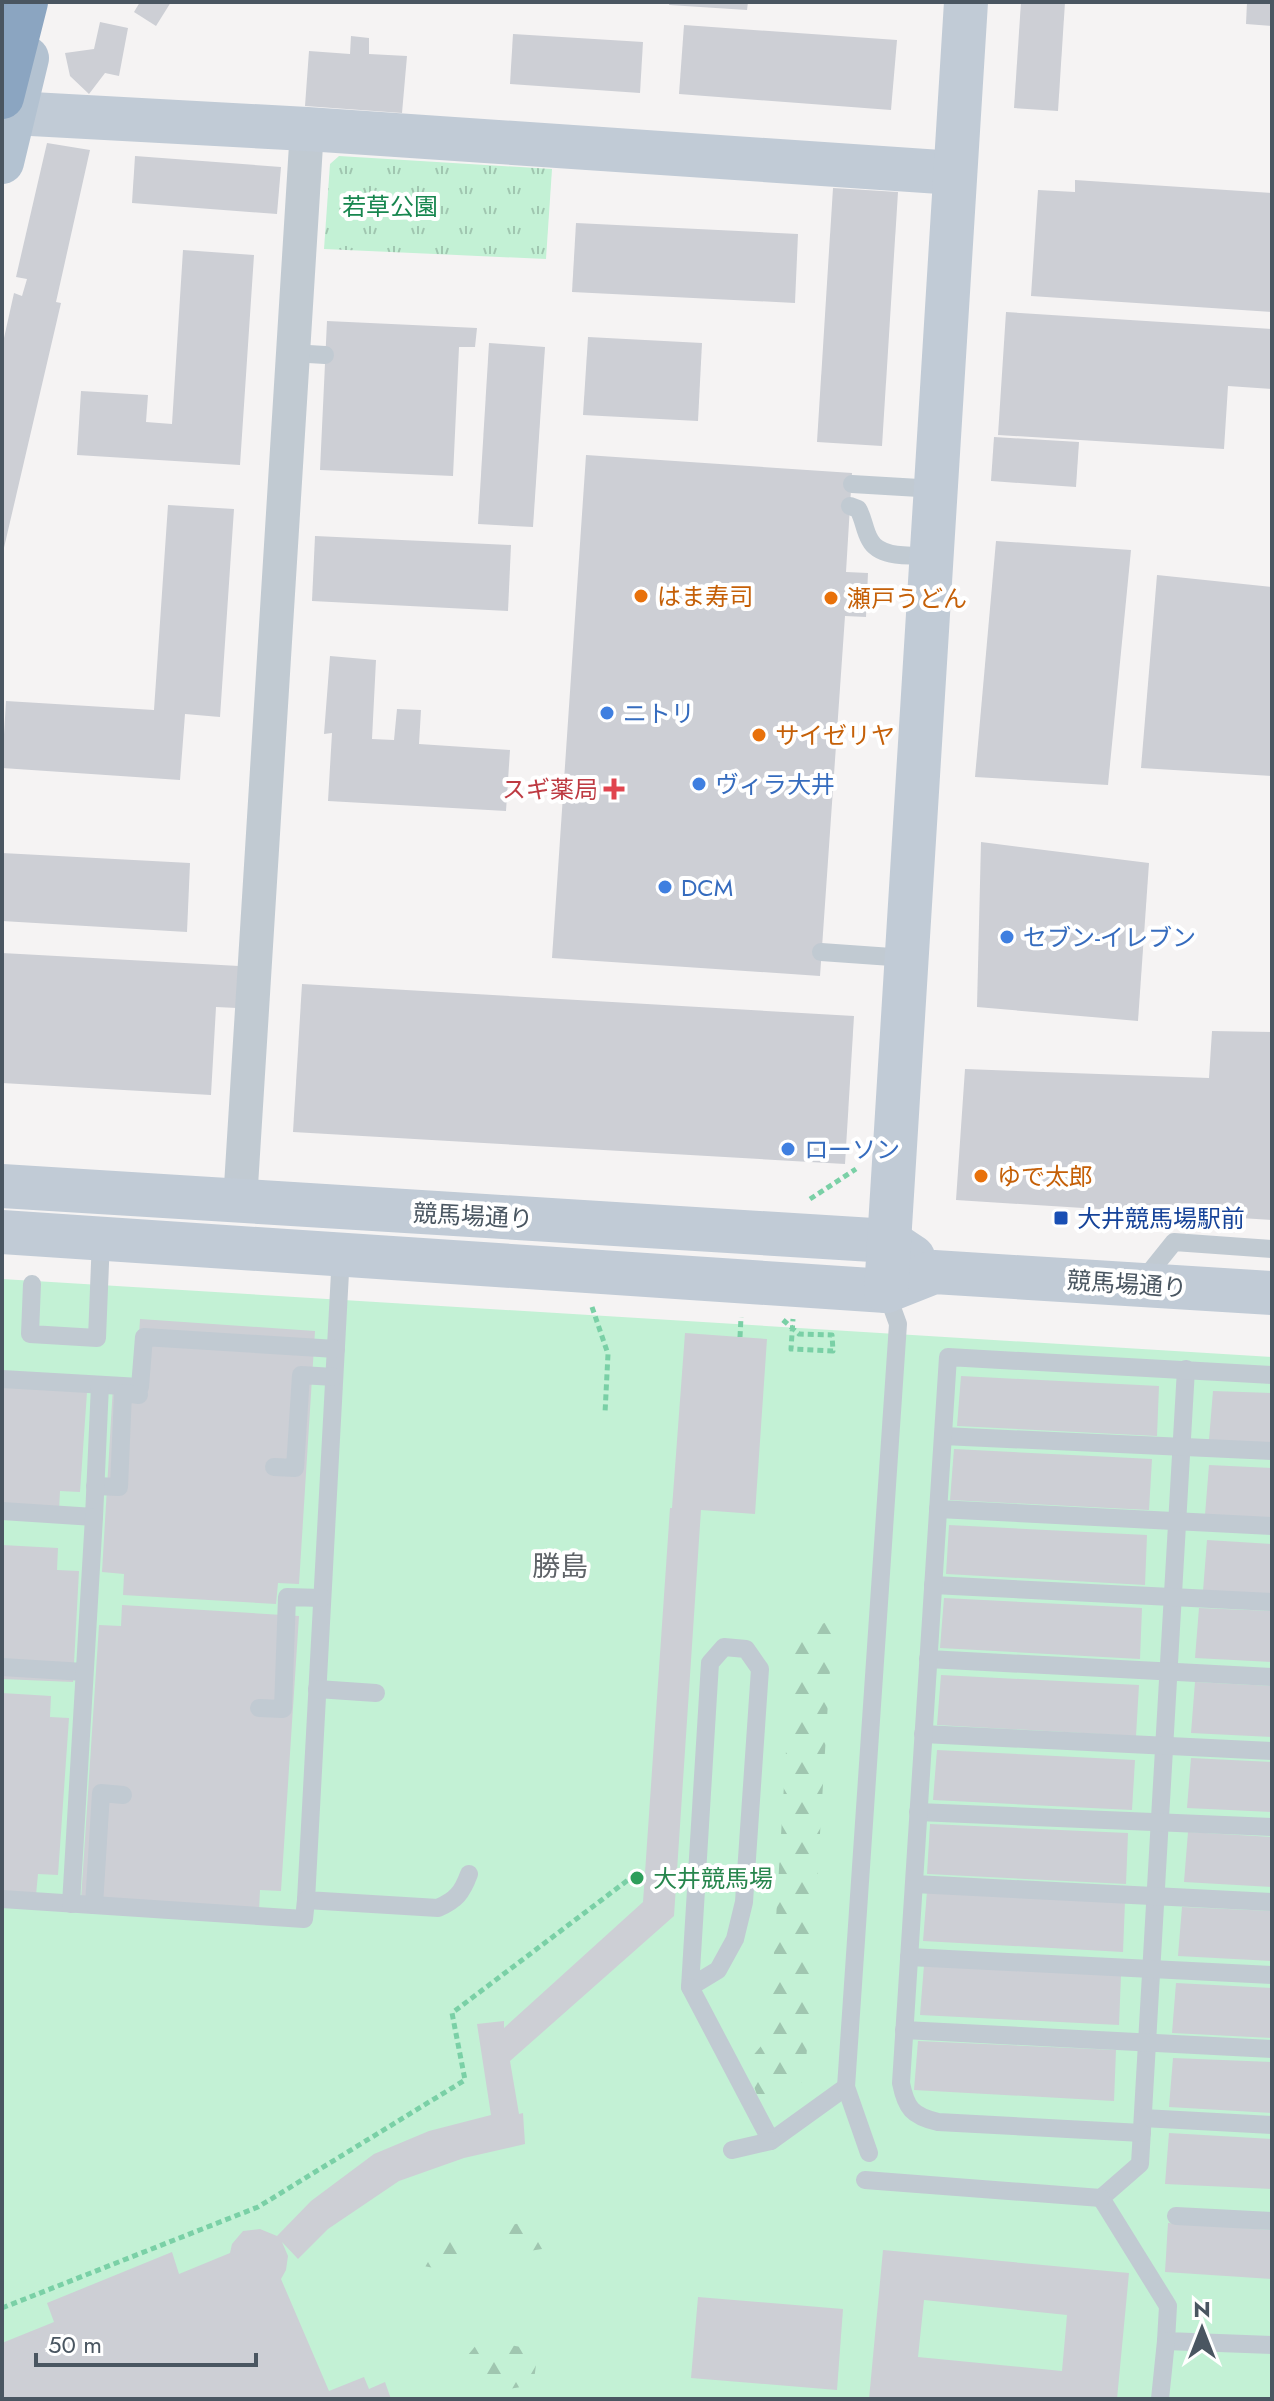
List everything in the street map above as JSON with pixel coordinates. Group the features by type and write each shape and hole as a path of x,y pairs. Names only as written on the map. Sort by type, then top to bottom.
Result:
{"highway":[{"path":"8,105 26,2"}],"main road":[{"path":"2,162 8,105 43,2"}],"street":[{"path":"886,1291 966,2"},
{"path":"8,105 307,129 955,173"},
{"path":"240,1202 308,354 307,129"},
{"name":"競馬場通り","path":"2,1186 889,1241"},
{"name":"競馬場通り","path":"2,1232 886,1291 934,1272 1272,1293"},
{"path":"889,1241 934,1272"}],"lane":[{"path":"852,484 936,489"},
{"path":"850,506 858,509 869,539 876,548 885,553 931,556"},
{"path":"821,952 906,958"},
{"path":"32,1284 30,1334 97,1338 101,1239"},
{"path":"1139,1285 1174,1242 1272,1249"},
{"path":"2,1899 304,1919 341,1254"},
{"path":"869,2153 846,2087 898,1324 886,1291"},
{"path":"2,1379 140,1387 144,1337 336,1349"},
{"path":"1272,1375 948,1357 901,2083 905,2104 921,2118 938,2122 1272,2125"},
{"path":"865,2180 1101,2198 1140,2164 1186,1369"},
{"path":"274,1467 295,1468 301,1375 334,1377"},
{"path":"71,1904 100,1385"},
{"path":"95,1486 119,1487 123,1393 148,1395"},
{"path":"943,1436 1272,1451"},
{"path":"938,1509 1272,1526"},
{"path":"2,1511 94,1517"},
{"path":"933,1585 1272,1602"},
{"path":"259,1708 283,1709 287,1597 322,1598"},
{"path":"690,1987 718,1970 735,1939 744,1902 760,1669 746,1649 724,1647 710,1663 690,1987 771,2141"},
{"path":"928,1659 1272,1677"},
{"path":"2,1667 84,1672"},
{"path":"317,1689 376,1693"},
{"path":"923,1734 1272,1751"},
{"path":"94,1905 101,1793 123,1795"},
{"path":"918,1812 1272,1827"},
{"path":"306,1900 438,1908 453,1901 462,1892 469,1874"},
{"path":"914,1884 1272,1902"},
{"path":"909,1957 1272,1975"},
{"path":"904,2030 1272,2049"},
{"path":"732,2150 771,2141 846,2087"},
{"path":"1101,2198 1168,2306 1160,2399"},
{"path":"1176,2216 1272,2221"},
{"path":"1166,2341 1272,2345"}],"path":[{"path":"798,1206 856,1169"},
{"path":"591,1302 608,1354 605,1413"},
{"path":"740,1337 741,1316"},
{"path":"779,1317 799,1334 832,1335 833,1351 791,1349"},
{"path":"3,2306 258,2207 465,2080 452,2013 628,1880"}],"green space":[{"name":"若草公園","path":"339,156 552,169 546,259 324,249 330,164"},
{"name":"大井競馬場","path":"2,1279 1272,1357 1272,2399 2,2399"},
{"path":"833,1620 805,2080 762,2109 746,2064 776,2028 771,2003 793,1634"},
{"path":"541,2220 548,2226 549,2242 542,2249 510,2254 501,2248 498,2237 504,2226"},
{"path":"463,2238 469,2248 469,2259 458,2266 446,2268 421,2265 418,2254 424,2243"},
{"path":"492,2342 527,2348 537,2357 534,2380 515,2388 479,2385 467,2369 468,2355 477,2344"}],"building":[{"path":"140,2 171,2 156,26 134,12"},
{"path":"670,2 748,2 747,10 669,5"},
{"path":"1021,2 1065,2 1058,111 1014,108"},
{"path":"1247,2 1272,2 1272,26 1246,24"},
{"path":"100,22 128,28 119,76 105,73 89,94 70,76 65,53 94,49"},
{"path":"684,25 897,40 891,110 679,94"},
{"path":"513,34 643,42 640,93 510,84"},
{"path":"351,36 369,38 369,54 407,56 402,113 305,106 309,51 350,54"},
{"path":"47,143 90,150 56,302 61,303 3,552 2,347 14,293 22,296 27,279 16,277"},
{"path":"135,156 281,167 277,214 132,203"},
{"path":"1075,180 1272,193 1272,312 1031,296 1038,190 1075,192"},
{"path":"833,188 898,192 882,446 817,442"},
{"path":"576,223 798,234 795,303 572,292"},
{"path":"183,250 254,255 240,465 77,455 81,391 148,395 146,422 172,424"},
{"path":"1006,312 1272,329 1272,389 1228,386 1224,449 998,435"},
{"path":"327,321 477,328 475,347 459,347 453,476 320,470"},
{"path":"588,337 702,343 698,421 583,415"},
{"path":"489,343 545,347 533,527 478,524"},
{"path":"994,437 1079,442 1076,487 991,481"},
{"name":"ヴィラ大井","path":"586,455 852,473 846,572 868,573 866,617 845,616 820,976 552,958"},
{"path":"168,505 234,509 220,717 185,714 180,780 2,768 6,701 154,710"},
{"path":"315,536 511,545 508,611 312,601"},
{"path":"996,541 1131,550 1108,785 975,777"},
{"path":"1157,575 1272,587 1272,776 1141,768"},
{"path":"330,656 376,660 372,739 394,740 397,709 421,710 419,744 510,750 506,811 328,801 332,733 324,734"},
{"path":"981,842 1149,863 1138,1021 977,1007"},
{"path":"2,853 190,863 187,932 2,921"},
{"path":"2,953 239,966 237,1008 216,1007 211,1095 2,1083"},
{"path":"302,984 854,1016 845,1164 293,1132"},
{"path":"1212,1031 1272,1032 1272,1220 956,1200 965,1069 1209,1078"},
{"path":"140,1319 315,1331 299,1584 278,1583 276,1604 123,1595 124,1574 102,1572 113,1386 136,1384"},
{"path":"685,1333 767,1339 755,1514 701,1510 674,1916 510,2061 519,2114 523,2113 525,2144 464,2158 399,2181 328,2229 298,2259 282,2242 288,2256 281,2279 329,2391 364,2377 369,2389 385,2382 391,2399 2,2399 2,2343 54,2322 47,2303 172,2252 179,2274 230,2253 232,2244 243,2231 260,2229 277,2236 311,2201 374,2154 429,2131 491,2115 477,2024 504,2021 504,2028 643,1902"},
{"path":"2,1374 88,1378 80,1492 60,1491 59,1511 2,1508"},
{"path":"961,1376 1159,1386 1157,1436 957,1426"},
{"path":"1213,1391 1272,1393 1272,1444 1209,1440"},
{"path":"954,1449 1152,1459 1149,1510 950,1500"},
{"path":"1209,1465 1272,1468 1272,1518 1205,1515"},
{"path":"949,1525 1147,1535 1145,1585 946,1574"},
{"path":"1207,1540 1272,1544 1272,1594 1203,1591"},
{"path":"2,1545 58,1548 57,1570 79,1571 73,1682 2,1679"},
{"path":"944,1598 1142,1608 1140,1659 940,1648"},
{"path":"122,1605 299,1616 281,1891 260,1890 259,1912 81,1900 99,1625 121,1626"},
{"path":"1199,1608 1272,1611 1272,1662 1195,1658"},
{"path":"941,1675 1139,1685 1136,1736 937,1725"},
{"path":"1195,1682 1272,1686 1272,1737 1191,1733"},
{"path":"2,1693 51,1696 50,1717 69,1718 58,1875 38,1874 36,1895 2,1892"},
{"path":"937,1750 1135,1760 1132,1810 933,1800"},
{"path":"1191,1758 1272,1762 1272,1812 1187,1808"},
{"path":"930,1824 1128,1833 1126,1884 927,1874"},
{"path":"1188,1832 1272,1837 1272,1887 1184,1882"},
{"path":"927,1891 1125,1901 1123,1952 923,1941"},
{"path":"1182,1907 1272,1911 1272,1961 1178,1956"},
{"path":"924,1965 1121,1975 1119,2025 920,2015"},
{"path":"1176,1983 1272,1988 1272,2038 1172,2033"},
{"path":"918,2041 1116,2050 1114,2101 914,2090"},
{"path":"1173,2058 1272,2062 1272,2113 1169,2107"},
{"path":"1169,2133 1272,2139 1272,2189 1165,2184"},
{"path":"1168,2223 1272,2230 1272,2279 1165,2272"},
{"path":"883,2250 1129,2273 1117,2399 869,2399","holes":["924,2300 1067,2315 1062,2371 918,2357"]},
{"path":"698,2297 843,2309 837,2390 691,2378"}],"place":[{"name":"はま寿司","path":"641,596"},
{"name":"瀬戸うどん","path":"831,598"},
{"name":"ニトリ","path":"607,713"},
{"name":"サイゼリヤ","path":"759,735"},
{"name":"ヴィラ大井","path":"699,784"},
{"name":"スギ薬局","path":"614,789"},
{"name":"DCM","path":"665,887"},
{"name":"セブン-イレブン","path":"1007,937"},
{"name":"ローソン","path":"788,1149"},
{"name":"ゆで太郎","path":"981,1176"},
{"name":"大井競馬場駅前","path":"1061,1218"},
{"name":"大井競馬場","path":"637,1878"}],"district":[{"name":"勝島","path":"560,1566"}]}
